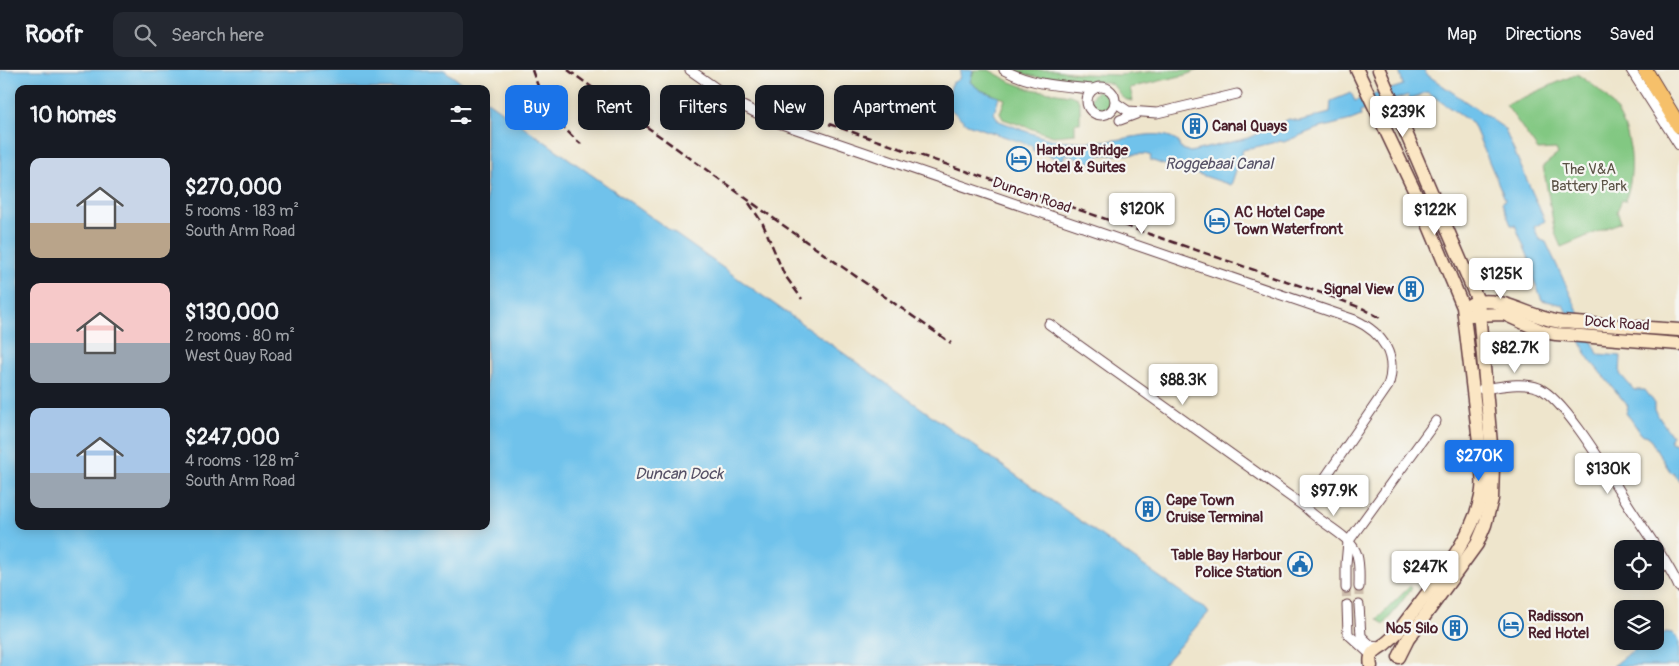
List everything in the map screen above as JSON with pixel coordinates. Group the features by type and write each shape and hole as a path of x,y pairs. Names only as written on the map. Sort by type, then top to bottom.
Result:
{"main road":[{"path":"1645,70 1679,126"}],"street":[{"name":"Duncan Road","path":"690,70 736,103 770,120 1368,326 1379,336 1388,352 1391,373 1388,386 1304,508"},
{"path":"1004,70 1022,78 1078,91 1094,113 1107,114 1120,120 1144,113"},
{"path":"1357,70 1414,190 1464,311 1482,475 1482,490 1473,522 1459,549 1403,624 1374,657"},
{"path":"1379,70 1478,301 1493,466 1492,492 1484,525 1476,544 1408,639 1399,661"},
{"path":"1631,70 1679,145"},
{"path":"1061,86 1092,89 1102,86 1111,90 1116,98 1115,105 1120,120"},
{"path":"1087,102 1092,89"},
{"path":"1115,105 1128,111 1160,113 1237,94"},
{"path":"1107,114 1115,105"},
{"path":"1464,311 1478,301"},
{"name":"Dock Road","path":"1478,301 1511,305 1543,319 1561,322 1679,330"},
{"name":"Dock Road","path":"1464,311 1479,315 1504,314 1544,332 1594,338 1679,344"},
{"path":"1049,324 1304,508 1348,542 1357,555 1359,587"},
{"path":"1474,389 1520,385 1532,386 1544,391 1556,402 1590,445 1679,587"},
{"path":"1346,588 1348,542 1436,421"},
{"path":"1347,605 1348,634 1374,657"},
{"path":"1360,605 1361,636 1370,645 1374,657"},
{"path":"1374,657 1386,646 1394,649 1399,661"}],"green space":[{"path":"974,70 989,70 1011,82 1030,89 1070,95 1077,98 1080,104 1080,123 1075,123 1075,134 1053,136 1003,119 1000,113 1005,99 980,90 970,82"},
{"path":"1009,70 1055,70 1086,74 1119,75 1166,70 1199,70 1130,88 1133,101 1121,96 1114,86 1106,82 1086,84 1064,82"},
{"name":"The V&A Battery Park","path":"1577,74 1599,90 1618,113 1629,141 1631,171 1625,201 1622,200 1617,211 1621,222 1561,247 1555,233 1543,166 1558,154 1556,149 1538,150 1506,105"},
{"path":"1101,91 1108,94 1111,101 1108,108 1101,111 1094,108 1091,101 1094,94"},
{"path":"1410,586 1412,588 1384,625 1377,619"}],"water":[{"name":"Duncan Dock","path":"0,70 444,70 465,85 15,85 15,530 490,530 490,103 505,113 505,130 528,130 1209,612 1162,666 0,666"},
{"name":"Roggebaai Canal","path":"961,70 973,70 970,82 980,90 999,97 994,113 999,121 1031,133 1065,141 1109,141 1148,135 1164,135 1178,141 1180,148 1190,152 1248,138 1289,119 1299,121 1330,113 1331,101 1351,93 1355,101 1403,85 1399,70 1425,70 1426,74 1504,128 1545,221 1534,227 1539,239 1546,242 1598,354 1621,356 1620,374 1634,390 1645,390 1654,402 1654,410 1672,436 1670,438 1671,442 1676,444 1679,441 1679,482 1673,472 1671,473 1648,436 1641,434 1626,412 1628,406 1589,359 1563,305 1542,300 1533,278 1535,273 1515,225 1511,225 1502,203 1505,199 1473,124 1427,92 1410,99 1408,95 1360,112 1361,116 1351,120 1316,129 1284,142 1280,141 1243,150 1231,185 1150,160 1151,156 1145,154 1099,155 1096,164 1065,154 1063,160 1032,150 1033,146 967,124 954,112 954,85 951,85 959,79"},
{"path":"1664,633 1672,633 1679,640 1679,666 1613,666 1634,650 1664,650"}],"tunnel":[{"path":"1359,587 1359,605"},
{"path":"1346,588 1347,605"}],"railway":[{"path":"532,70 545,102 564,128 581,144"},
{"path":"568,70 794,233 951,343"},
{"path":"829,124 1330,296 1364,309 1382,319"},
{"path":"749,203 763,224 784,274 802,299"}],"place":[{"name":"Canal Quays","path":"1195,126"},
{"name":"Harbour Bridge Hotel & Suites","path":"1019,159"},
{"name":"AC Hotel Cape Town Waterfront","path":"1217,221"},
{"name":"Signal View","path":"1411,289"},
{"name":"Cape Town Cruise Terminal","path":"1148,509"},
{"name":"Table Bay Harbour Police Station","path":"1300,564"},
{"name":"Radisson Red Hotel","path":"1511,625"},
{"name":"No5 Silo","path":"1455,628"}]}
